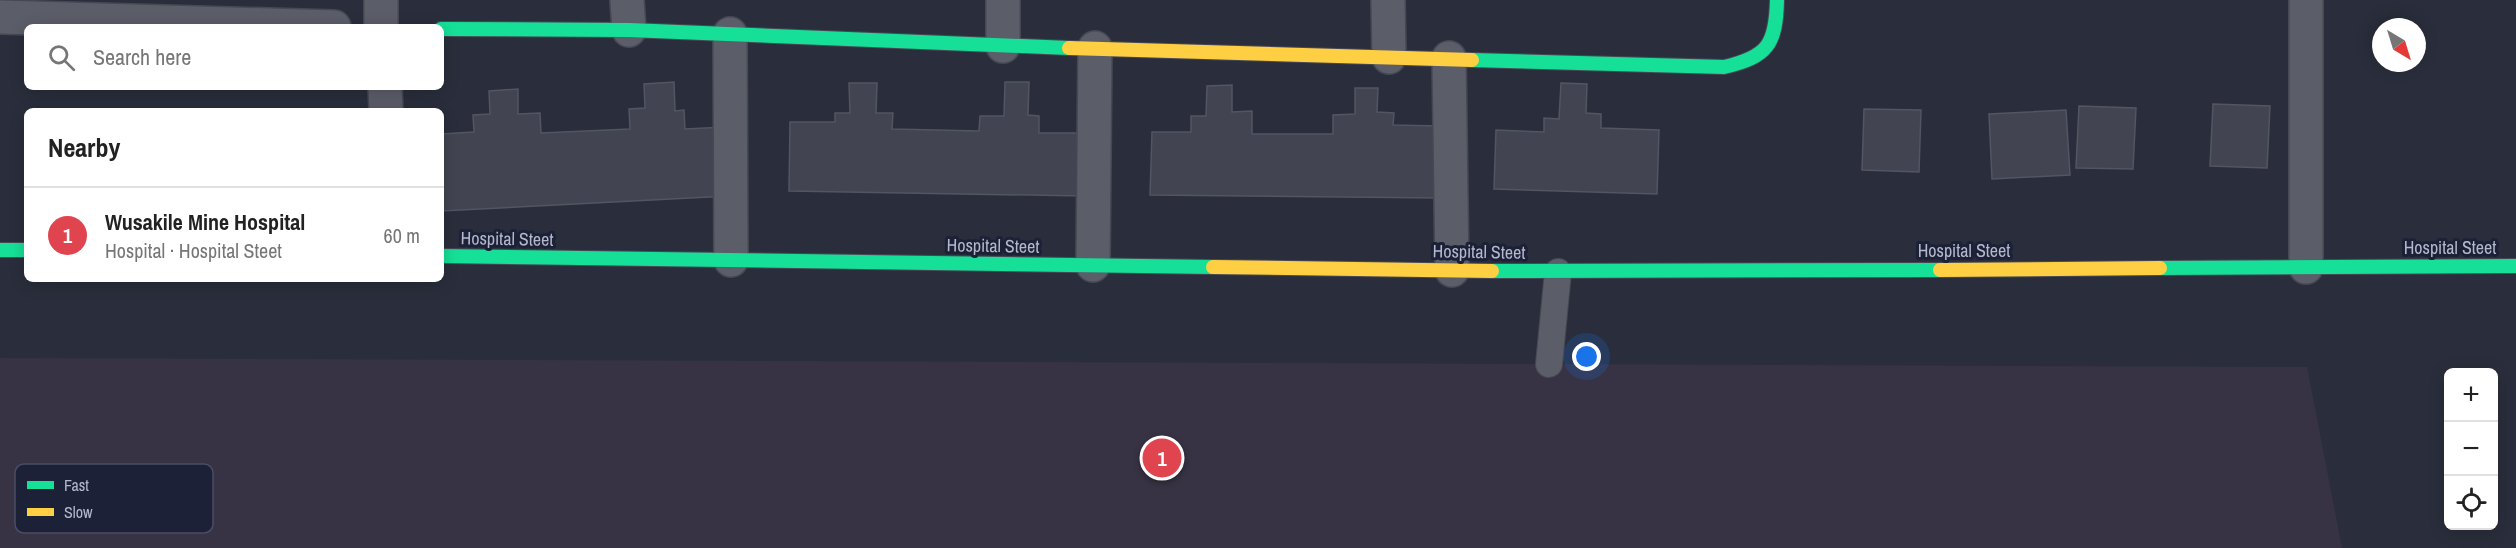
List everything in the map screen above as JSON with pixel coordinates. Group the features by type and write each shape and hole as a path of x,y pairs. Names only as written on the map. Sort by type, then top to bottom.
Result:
{"street":[{"path":"381,0 381,24"},
{"path":"1003,0 1003,46"},
{"path":"1388,0 1389,57"},
{"path":"444,29 628,15 730,34 1003,46 1724,67 1751,62 1769,46 1777,26 1777,0"},
{"path":"2306,0 2306,267"},
{"path":"0,17 234,24"},
{"path":"730,34 731,260"},
{"path":"1093,265 1095,48"},
{"path":"1449,58 1452,270"},
{"path":"385,90 386,108"},
{"path":"0,250 24,250"},
{"name":"Hospital Steet","path":"444,256 1558,272 2516,266"}],"lane":[{"path":"1549,364 1558,272"}],"shaded area":[{"path":"0,358 2307,367 2342,548 0,548"}],"building":[{"path":"674,82 675,111 684,110 685,129 725,127 728,196 444,211 444,134 474,132 473,115 490,114 489,91 518,89 518,114 540,113 541,133 630,129 629,109 645,108 644,84"},
{"path":"1005,82 1029,82 1028,115 1039,116 1039,133 1085,133 1084,196 789,191 790,122 835,122 835,113 850,113 849,83 877,83 876,113 893,113 892,129 979,131 980,116 1004,116"},
{"path":"1561,83 1587,84 1586,113 1601,114 1601,128 1659,130 1657,194 1494,189 1496,130 1544,132 1544,118 1559,119"},
{"path":"1232,85 1232,112 1252,111 1252,134 1333,134 1333,115 1355,114 1355,88 1378,88 1377,112 1394,113 1393,125 1440,126 1439,198 1150,195 1152,132 1191,132 1191,116 1206,116 1207,86"},
{"path":"2213,104 2270,106 2267,168 2210,166"},
{"path":"2079,106 2136,108 2133,169 2076,168"},
{"path":"1864,109 1921,110 1919,172 1862,170"},
{"path":"2066,110 2070,175 1992,179 1989,114"}],"traffic: fast":[{"path":"1472,60 1724,67 1751,58 1767,46 1774,28 1777,0"},
{"path":"444,29 629,30 1069,48"},
{"path":"0,250 24,250"},
{"path":"444,256 1213,267"},
{"path":"2160,268 2516,266"},
{"path":"1492,271 1940,270"}],"traffic: slow":[{"path":"1069,48 1472,60"},
{"path":"1213,267 1492,271"},
{"path":"1940,270 2160,268"}],"place":[{"name":"Wusakile Mine Hospital","path":"1162,458"}]}
